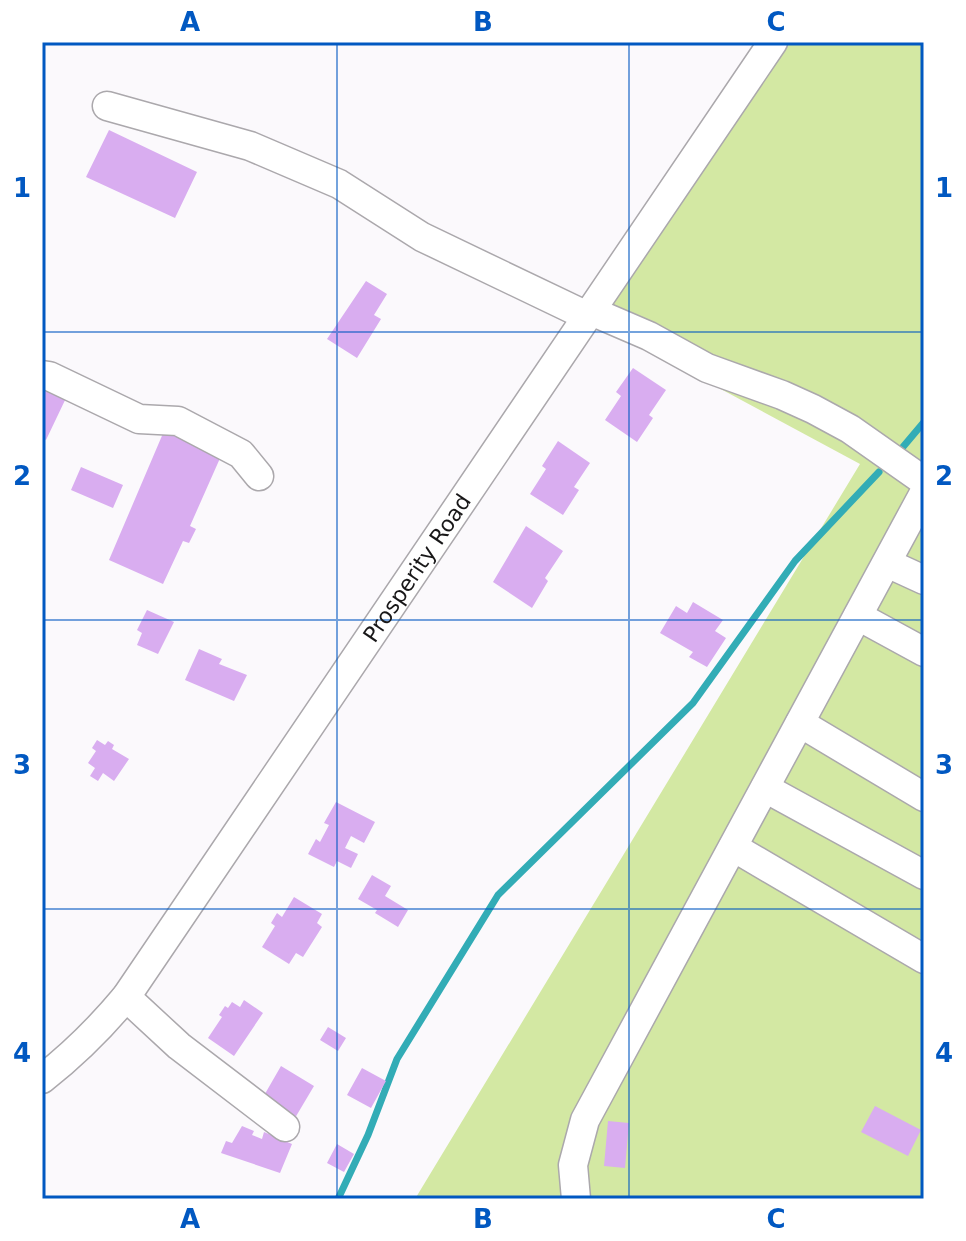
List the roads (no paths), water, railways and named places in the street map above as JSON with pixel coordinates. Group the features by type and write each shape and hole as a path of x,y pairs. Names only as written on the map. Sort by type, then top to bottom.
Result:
{"street":[{"name":"Prosperity Road","path":"42,1079 99,1030 126,997 773,42"},
{"path":"107,106 250,146 339,184 422,237 589,314 649,336 707,368 813,409 850,429 924,481"},
{"path":"42,375 139,419 178,421 241,454 259,476"},
{"path":"576,1199 573,1165 585,1120 924,493"},
{"path":"887,563 924,580"},
{"path":"858,616 924,652"},
{"path":"800,723 924,797"},
{"path":"765,788 924,875"},
{"path":"733,847 924,959"},
{"path":"126,997 179,1046 285,1127"}],"waterway":[{"path":"897,454 924,422"},
{"path":"338,1199 368,1135 397,1059 498,895 693,703 795,561 879,472"}]}
